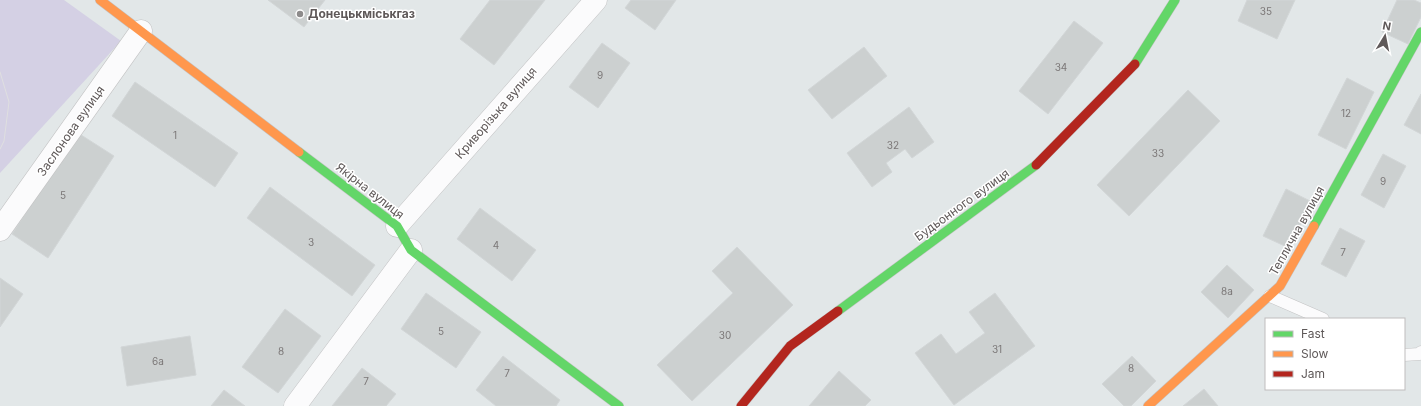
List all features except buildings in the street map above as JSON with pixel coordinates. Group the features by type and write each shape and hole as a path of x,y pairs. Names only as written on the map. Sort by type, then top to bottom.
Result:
{"street":[{"name":"Якірна вулиця","path":"100,0 397,226 411,250 619,406"},
{"name":"Криворізька вулиця","path":"397,226 596,0"},
{"name":"Будьонного вулиця","path":"741,406 790,346 1037,165 1134,66 1175,0"},
{"name":"Заслонова вулиця","path":"0,230 141,31"},
{"name":"Теплична вулиця","path":"1148,406 1280,286 1421,32"},
{"path":"295,406 411,250"}],"lane":[{"path":"1270,296 1321,318"},
{"path":"1405,355 1419,354 1421,352"}],"shaded area":[{"path":"0,0 64,0 121,41 0,173"}],"tram line":[{"path":"0,72 9,102 4,141 0,149"}],"traffic: fast":[{"path":"1135,64 1175,0"},
{"path":"1314,226 1421,32"},
{"path":"299,152 397,226 411,250 619,406"},
{"path":"838,311 1036,165"}],"traffic: slow":[{"path":"100,0 299,152"},
{"path":"1148,406 1280,286 1314,226"}],"traffic: jam":[{"path":"1036,165 1135,64"},
{"path":"741,406 790,346 838,311"}],"place":[{"name":"Донецькміськгаз","path":"300,14"}]}
